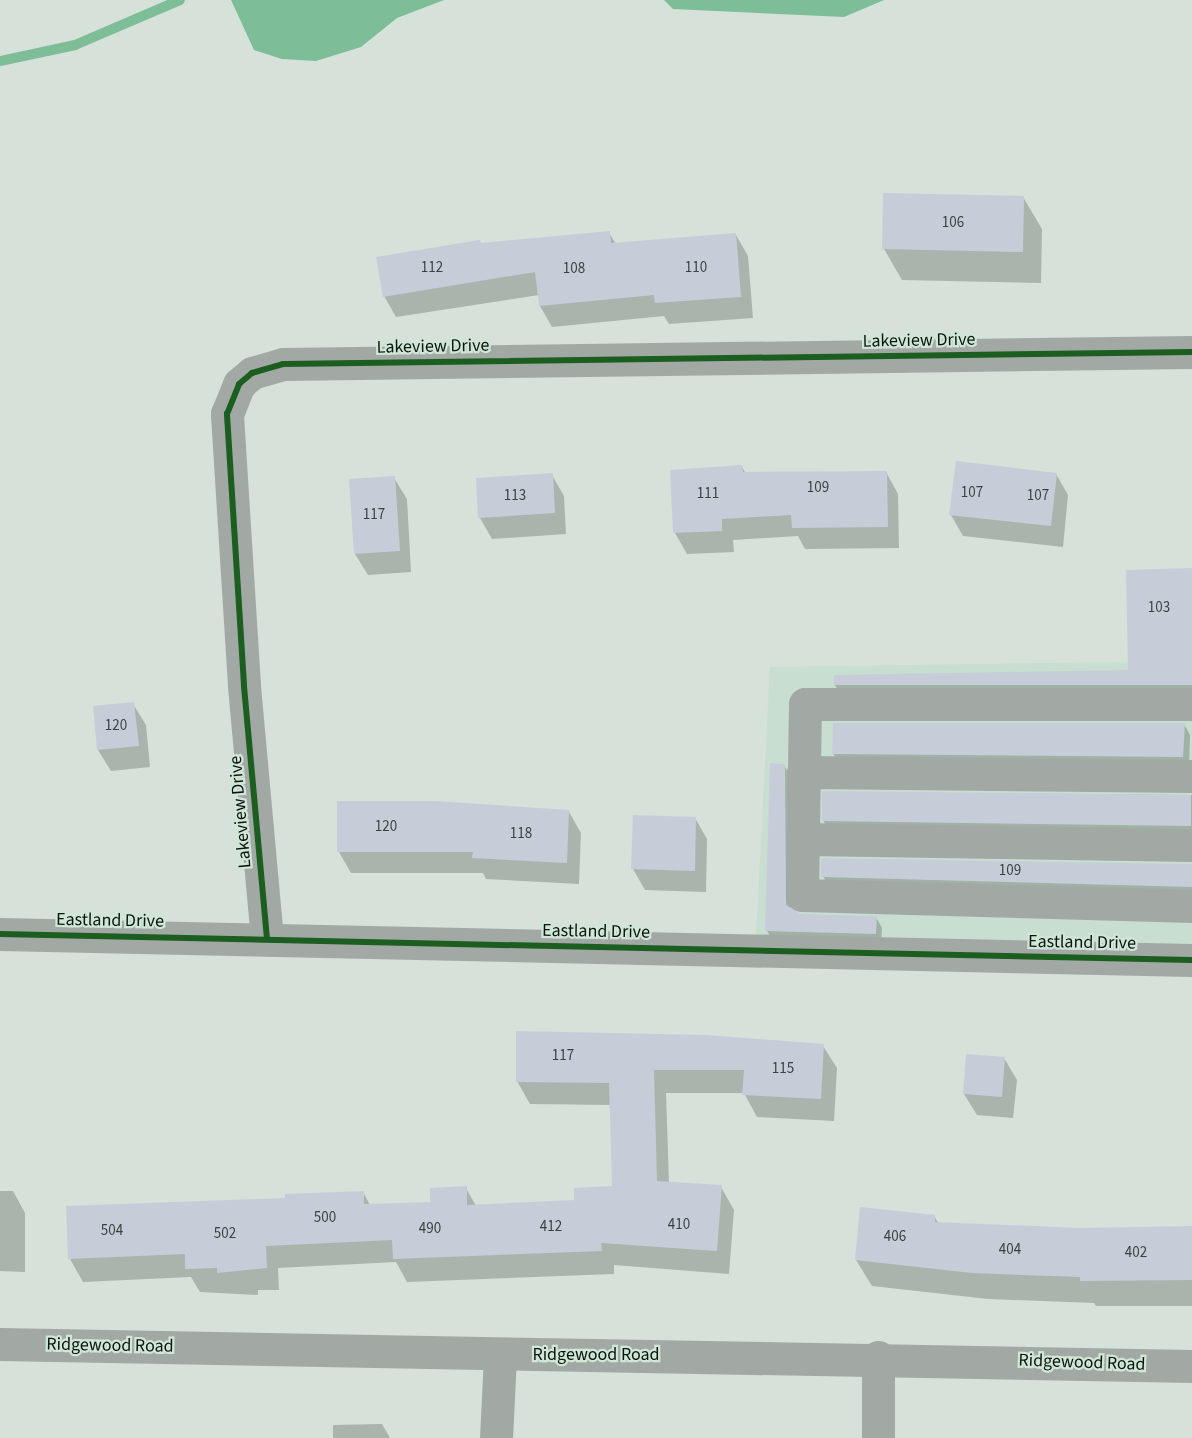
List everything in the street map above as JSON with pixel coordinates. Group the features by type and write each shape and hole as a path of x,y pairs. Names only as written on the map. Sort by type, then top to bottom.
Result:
{"street":[{"name":"Lakeview Drive","path":"267,939 244,686 227,414 239,384 252,373 283,364 1192,352"},
{"path":"1192,705 805,704 802,895 1192,906"},
{"path":"803,772 1192,776"},
{"path":"803,839 1192,845"},
{"name":"Eastland Drive","path":"0,934 1192,960"},
{"name":"Ridgewood Road","path":"0,1344 500,1355 878,1357 1192,1366"},
{"path":"496,1438 500,1355"},
{"path":"878,1357 878,1438"}],"shaded area":[{"path":"231,0 444,0 397,18 361,47 316,61 282,59 254,50"},
{"path":"664,0 884,0 844,17 673,9"},
{"path":"1192,661 1192,946 756,936 770,667"}],"building":[{"path":"883,193 1024,196 1023,252 882,249"},
{"path":"610,231 611,243 736,233 741,297 655,303 654,295 539,306 535,272 383,297 376,257 480,240 481,243"},
{"path":"956,461 1057,473 1051,526 949,515"},
{"path":"742,465 743,472 887,471 888,527 792,528 791,515 722,519 722,531 673,533 670,470"},
{"path":"553,473 555,513 478,518 476,478"},
{"path":"395,476 400,551 354,554 349,479"},
{"path":"1192,568 1192,685 834,685 834,675 1128,670 1126,570"},
{"path":"134,702 139,746 97,750 93,706"},
{"path":"833,723 1185,723 1183,757 832,754"},
{"path":"770,763 785,764 786,905 801,914 877,916 876,934 765,931"},
{"path":"822,791 1191,795 1191,826 822,821"},
{"path":"337,801 435,801 569,810 567,863 472,858 473,852 337,852"},
{"path":"633,815 696,817 695,871 631,869"},
{"path":"821,858 1192,864 1192,887 821,877"},
{"path":"516,1031 706,1035 824,1044 821,1099 742,1095 744,1070 654,1070 657,1181 722,1185 717,1251 601,1243 602,1251 393,1259 392,1240 266,1246 267,1268 217,1273 217,1268 185,1269 185,1254 68,1259 66,1206 285,1198 285,1194 364,1191 364,1204 430,1202 430,1188 467,1186 467,1205 574,1200 574,1188 612,1186 609,1083 516,1082"},
{"path":"966,1054 1005,1057 1002,1097 963,1094"},
{"path":"860,1207 935,1215 935,1222 1080,1228 1192,1226 1192,1280 1080,1281 1080,1277 972,1273 855,1260"}],"waterway":[{"path":"0,61 75,45 180,0"}],"cycle path":[{"path":"267,939 244,685 227,414 239,384 252,373 283,364 1192,352"},
{"path":"0,934 1192,960"}]}
